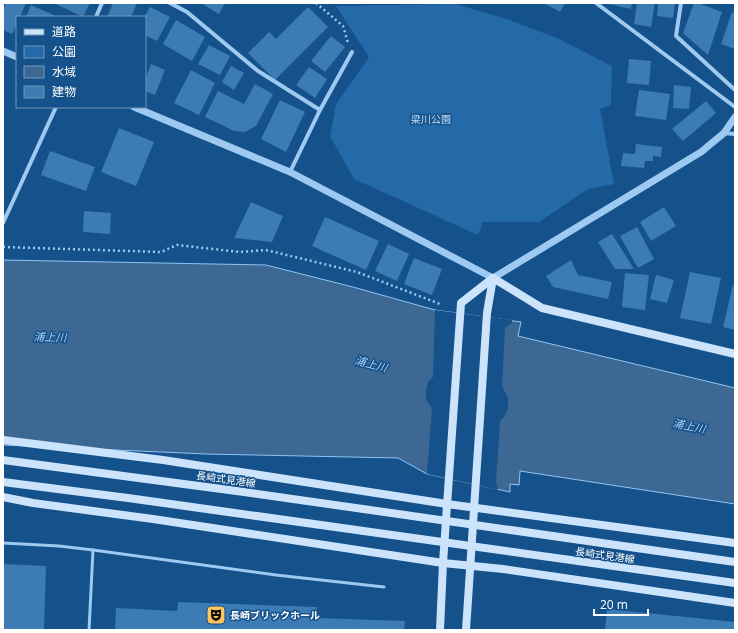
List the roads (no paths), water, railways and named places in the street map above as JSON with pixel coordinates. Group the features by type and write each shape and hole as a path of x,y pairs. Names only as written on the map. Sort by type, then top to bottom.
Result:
{"main road":[{"path":"440,630 448,484 461,303 493,278"},
{"path":"466,630 487,313 493,278"},
{"path":"493,278 542,308 735,354"},
{"path":"3,440 102,452 447,504 735,543"},
{"name":"長崎式見港線","path":"3,460 229,490 735,562"},
{"name":"長崎式見港線","path":"3,482 128,498 735,583"},
{"path":"3,497 33,504 154,519 443,563 503,569 735,603"}],"street":[{"path":"96,16 102,3"},
{"path":"170,3 187,12 258,71 320,110"},
{"path":"596,3 735,107"},
{"path":"681,3 676,36 735,90"},
{"path":"3,51 16,57"},
{"path":"290,172 320,110 352,52"},
{"path":"3,222 56,108"},
{"path":"136,108 290,172 493,278 701,152 724,133 735,117"},
{"path":"724,133 735,134"}],"lane":[{"path":"3,543 93,550 276,576 384,587"},
{"path":"89,630 93,550"}],"water":[{"name":"浦上川","path":"3,260 266,265 435,310 521,322 518,336 735,388 735,504 520,471 519,485 510,484 510,492 427,474 398,458 206,454 3,445"}],"place":[{"name":"長崎ブリックホール","path":"216,615"}],"park label":[{"name":"梁川公園","path":"431,119"}]}
